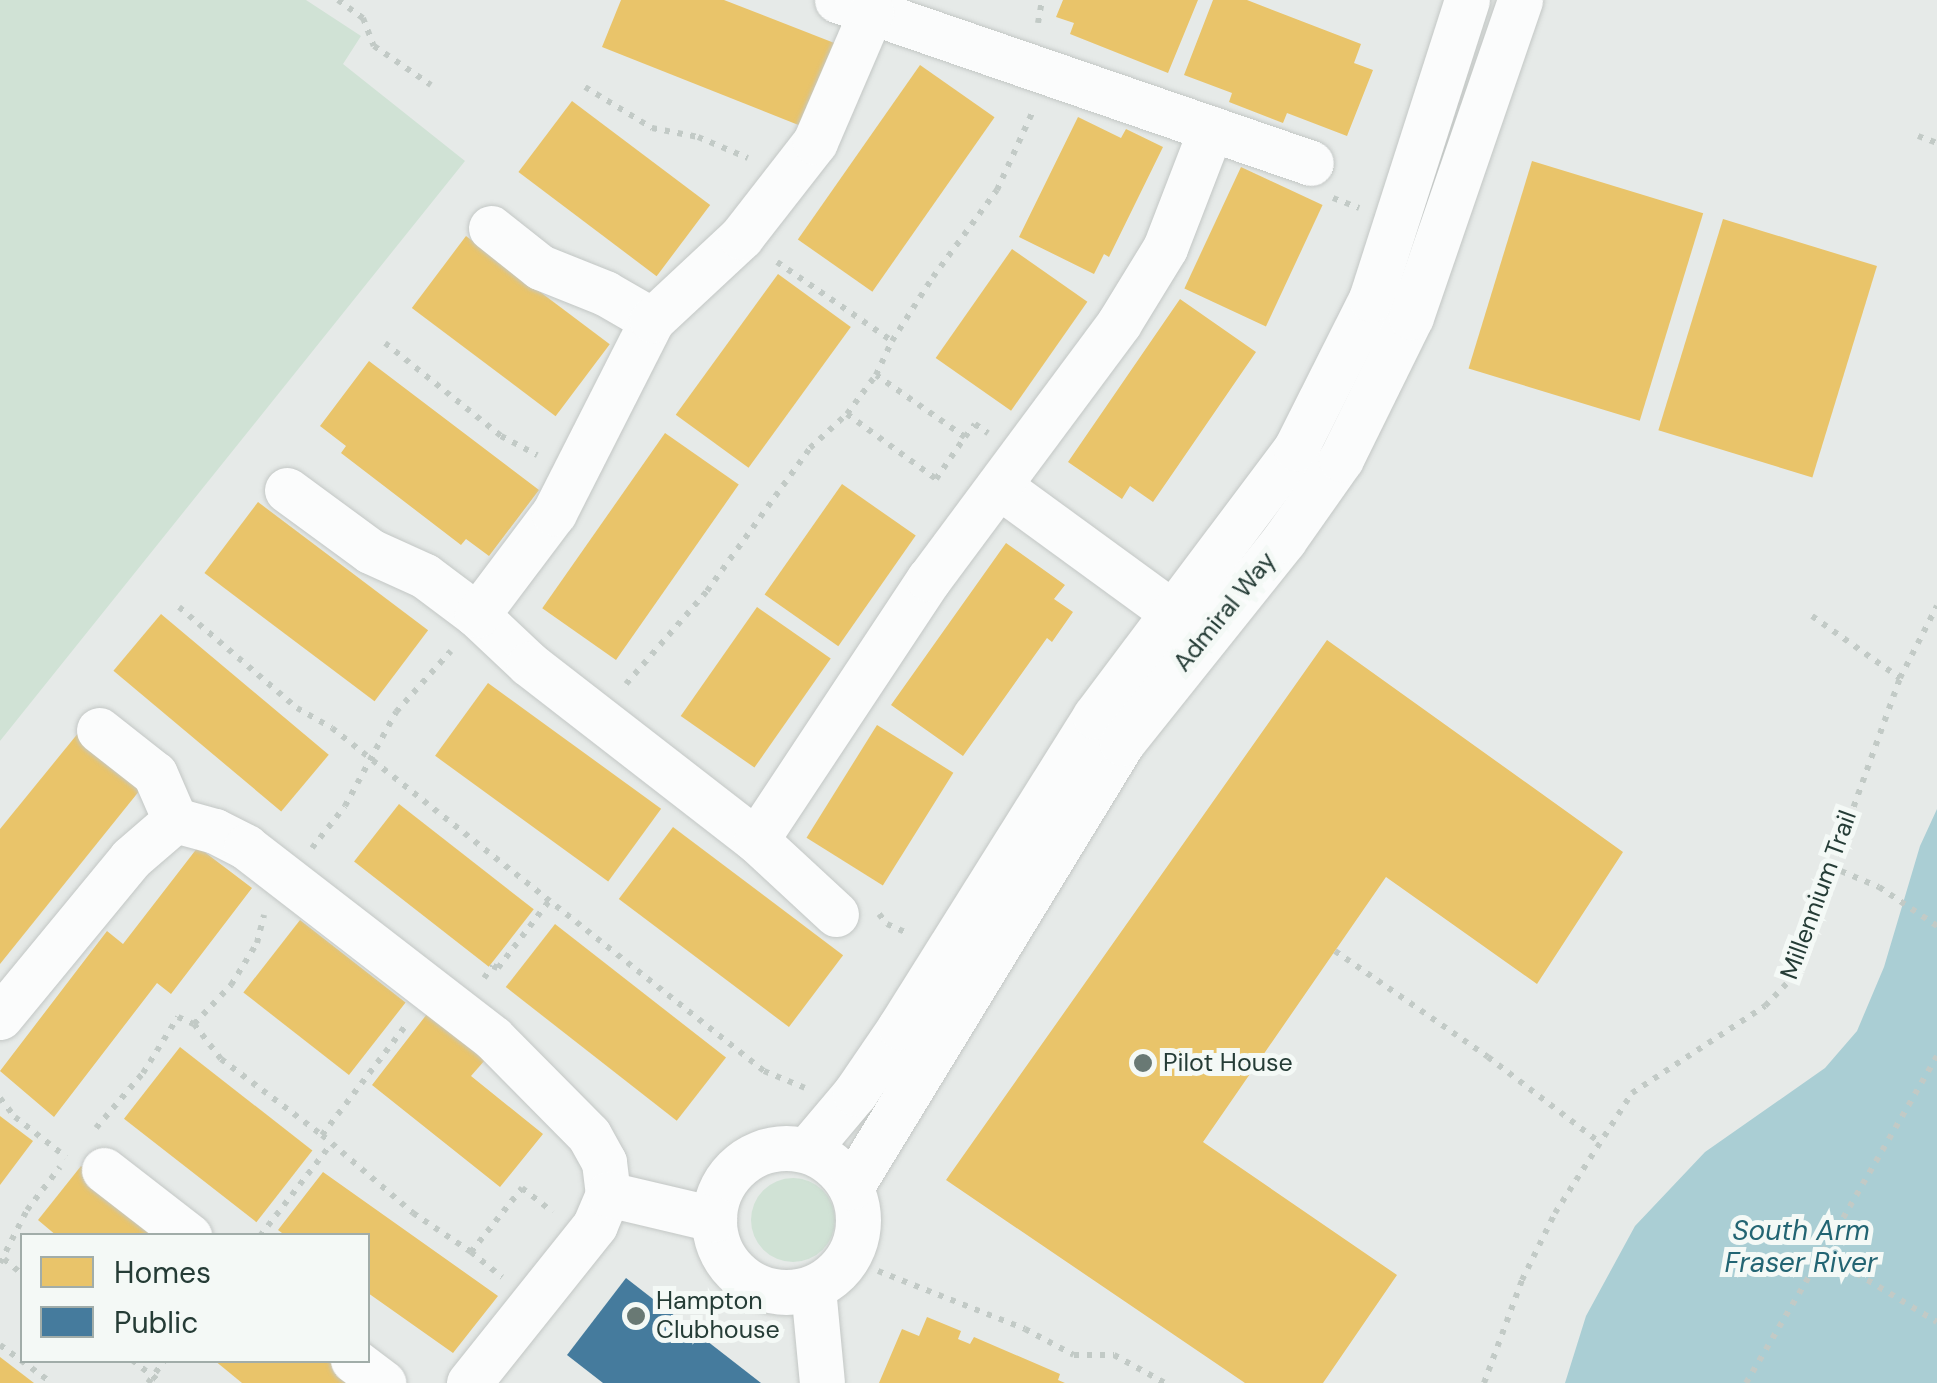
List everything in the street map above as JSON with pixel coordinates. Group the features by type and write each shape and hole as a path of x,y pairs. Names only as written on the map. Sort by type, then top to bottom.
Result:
{"street":[{"path":"1457,3 1516,12"},
{"name":"Admiral Way","path":"807,1150 856,1094 1095,716 1188,624 1284,540 1340,459 1371,299 1457,3"},
{"path":"477,614 554,513 652,320 741,237 788,182 830,112 854,6 1312,164"},
{"name":"Admiral Way","path":"1353,391 1412,316 1516,12"},
{"path":"756,840 929,579 1119,324 1165,248 1211,129"},
{"path":"491,228 540,267 605,293 652,320"},
{"path":"999,486 1188,624"},
{"path":"287,490 370,551 425,576 477,614 530,664 756,840 836,914"},
{"name":"Admiral Way","path":"851,1187 1122,743 1188,624"},
{"path":"99,730 155,774 175,820"},
{"path":"175,820 215,830 246,847 286,882 493,1038 589,1135 604,1162 608,1194 586,1237 469,1383"},
{"path":"0,1018 131,858 175,820"},
{"path":"785,1148 807,1150 825,1158 851,1187 858,1222 850,1257 834,1275 813,1288 790,1294 766,1290 745,1280 728,1264 717,1242 714,1219 718,1197 743,1162 785,1148"},
{"path":"84,1153 186,1233"},
{"path":"608,1194 714,1219"},
{"path":"813,1288 822,1383"},
{"path":"358,1363 383,1383"}],"path":[{"path":"338,0 363,18 374,46 431,85"},
{"path":"600,719 708,592 810,448 847,414 876,376 892,341 997,190 1048,72"},
{"path":"585,88 652,128 698,137 756,161 788,182"},
{"path":"1918,136 1937,143"},
{"path":"741,237 892,341"},
{"path":"386,343 501,436 574,474"},
{"path":"847,414 936,478 965,437 876,376"},
{"name":"Millennium Trail","path":"1484,1383 1522,1280 1554,1213 1632,1093 1780,995 1792,978 1829,866 1900,678 1937,606"},
{"path":"179,607 226,651 764,1071 810,1090"},
{"path":"194,1024 231,985 257,943 264,913 345,806 396,712 433,668 468,636 477,614"},
{"path":"1812,616 1900,678"},
{"path":"1829,866 1879,888 1937,926"},
{"path":"322,1135 445,1000 494,966 498,968 550,902"},
{"path":"1334,952 1488,1057 1598,1142"},
{"path":"2,1261 28,1210 84,1153 143,1073 178,1017 194,1024 221,1059 322,1135 414,1213 471,1252 522,1188 586,1237"},
{"path":"1746,1383 1937,1056"},
{"path":"0,1098 15,1116 84,1153"},
{"path":"262,1233 331,1144"},
{"path":"1823,1253 1937,1322"},
{"path":"878,1271 1025,1329 1074,1355 1114,1355 1165,1383"},
{"path":"25,1363 52,1383"},
{"path":"150,1380 161,1383"}],"green space":[{"path":"0,0 306,0 361,36 343,64 465,161 0,741"},
{"path":"793,1178 816,1185 828,1197 835,1220 828,1243 816,1255 793,1262 770,1255 758,1243 751,1220 758,1197 770,1185"}],"water":[{"name":"South Arm Fraser River","path":"1937,809 1937,1383 1565,1383 1586,1316 1635,1226 1705,1152 1825,1068 1857,1031 1884,967 1920,846"}],"building: Homes":[{"path":"621,0 724,0 842,46 801,126 602,47"},
{"path":"1063,0 1198,0 1168,73 1070,34 1074,23 1056,17"},
{"path":"1213,0 1247,0 1361,44 1354,63 1373,70 1347,136 1287,113 1283,123 1229,102 1232,93 1184,75"},
{"path":"920,65 995,117 872,292 798,239"},
{"path":"572,101 710,205 657,276 518,172"},
{"path":"1078,117 1121,138 1126,129 1163,147 1109,257 1104,254 1094,274 1019,237"},
{"path":"1532,161 1703,213 1640,421 1469,369"},
{"path":"1241,167 1323,205 1266,326 1184,288"},
{"path":"1723,219 1877,266 1812,477 1658,430"},
{"path":"466,236 610,344 556,416 412,308"},
{"path":"1012,249 1087,302 1011,411 936,358"},
{"path":"778,274 851,327 749,468 676,415"},
{"path":"1180,299 1256,352 1153,502 1130,486 1122,499 1068,462"},
{"path":"369,361 539,490 489,556 466,539 461,545 341,453 346,446 320,426"},
{"path":"665,433 739,485 616,660 542,608"},
{"path":"842,484 916,536 838,646 765,595"},
{"path":"258,502 428,630 375,701 204,573"},
{"path":"1006,543 1065,585 1054,599 1073,612 1052,642 1047,638 963,756 891,705"},
{"path":"757,607 831,659 754,768 681,716"},
{"path":"161,614 329,755 281,811 113,671"},
{"name":"Pilot House","path":"1327,640 1623,852 1537,984 1386,877 1203,1142 1397,1275 1323,1383 1245,1383 946,1180"},
{"path":"488,683 661,809 608,882 435,756"},
{"path":"877,725 953,773 883,885 807,838"},
{"path":"79,732 144,785 0,964 0,829"},
{"path":"399,804 534,909 489,967 354,862"},
{"path":"673,827 843,955 789,1027 619,899"},
{"path":"198,847 252,888 171,994 157,983 54,1117 0,1071 107,931 123,944"},
{"path":"300,920 406,1002 349,1075 243,992"},
{"path":"555,924 726,1058 677,1121 506,987"},
{"path":"427,1014 485,1060 471,1076 543,1134 500,1187 372,1085"},
{"path":"180,1047 312,1150 256,1222 124,1119"},
{"path":"0,1116 33,1141 0,1185"},
{"path":"81,1166 164,1233 53,1233 38,1220"},
{"path":"323,1172 498,1296 453,1353 370,1294 370,1233 278,1230"},
{"path":"927,1317 961,1331 958,1339 970,1344 974,1337 1060,1374 1058,1380 1065,1383 879,1383 902,1329 919,1336"},
{"path":"0,1357 34,1383 0,1383"},
{"path":"218,1363 331,1363 355,1383 242,1383"}],"building: Public":[{"name":"Hampton Clubhouse","path":"626,1278 761,1383 603,1383 567,1355"}],"place":[{"name":"Pilot House","path":"1143,1063"},
{"name":"Hampton Clubhouse","path":"636,1316"}]}
